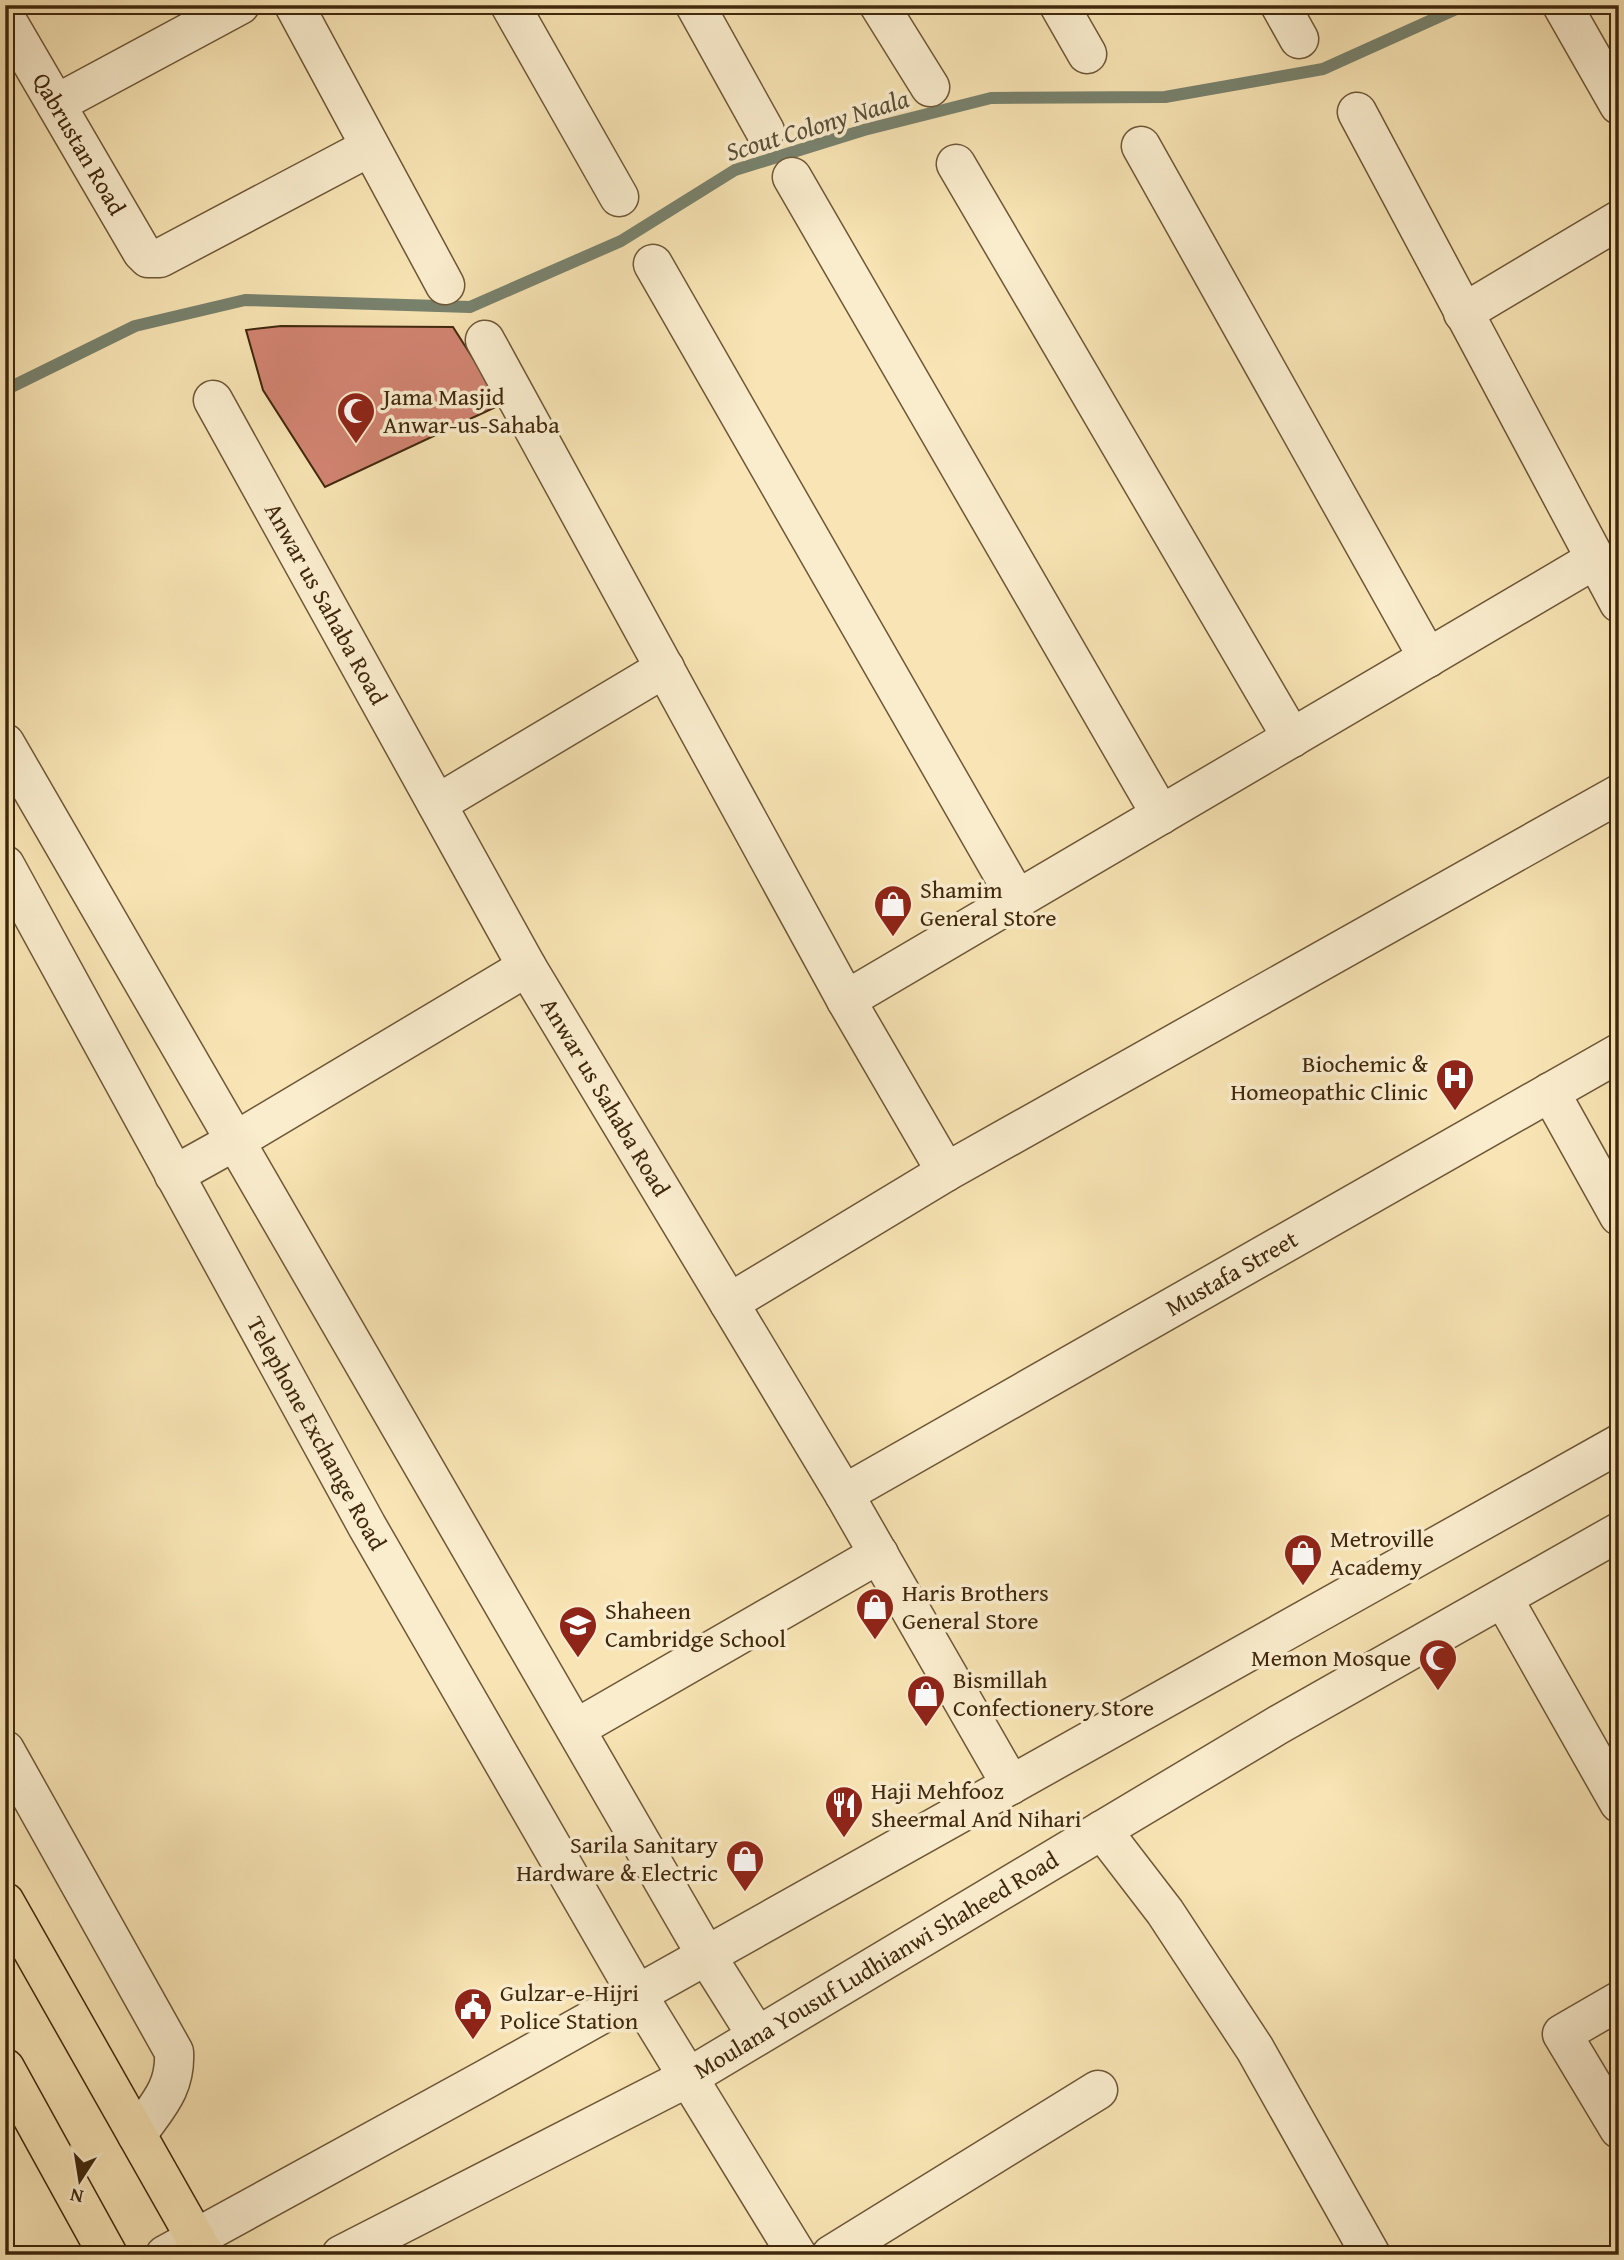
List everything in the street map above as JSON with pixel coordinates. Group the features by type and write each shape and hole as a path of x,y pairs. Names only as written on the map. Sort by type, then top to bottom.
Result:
{"main road":[{"path":"5,1902 137,2135 189,2249"},
{"path":"5,2068 108,2255"}],"street":[{"path":"56,104 240,5"},
{"path":"294,5 445,285"},
{"path":"510,5 619,197"},
{"path":"695,5 765,131"},
{"path":"878,5 930,87"},
{"path":"1059,5 1087,54"},
{"path":"1280,5 1299,39"},
{"path":"1574,12 1619,106"},
{"name":"Qabrustan Road","path":"5,17 148,258 160,258 370,146"},
{"path":"1357,112 1619,604"},
{"path":"1141,146 1428,658"},
{"path":"956,164 1292,738"},
{"path":"792,177 1161,815"},
{"path":"1463,313 1619,220"},
{"path":"653,264 1017,899"},
{"path":"485,340 846,1000 946,1172"},
{"name":"Anwar us Sahaba Road","path":"213,400 527,967 844,1494 1011,1785"},
{"path":"846,1000 1594,561"},
{"path":"437,804 665,668"},
{"path":"5,743 706,1955 757,2036"},
{"path":"729,1303 946,1172 1619,794"},
{"name":"Telephone Exchange Road","path":"5,865 366,1526 637,1994 797,2255"},
{"path":"174,1175 527,967"},
{"name":"Mustafa Street","path":"844,1494 1619,1053"},
{"path":"1550,1092 1619,1216"},
{"path":"189,2249 706,1955 1619,1444"},
{"name":"Moulana Yousuf Ludhianwi Shaheed Road","path":"341,2255 689,2077 1278,1725 1619,1532"},
{"path":"577,1728 879,1554"},
{"path":"1503,1598 1619,1803"},
{"path":"5,1750 174,2052 176,2070 169,2088 137,2135"},
{"path":"1102,1830 1165,1912 1255,2049 1371,2255"},
{"path":"1619,2001 1562,2034 1619,2129"},
{"path":"831,2255 1098,2090"}],"building":[{"name":"Jama Masjid Anwar-us-Sahaba","path":"281,326 453,327 502,404 325,487 263,390 246,330"}],"waterway":[{"name":"Scout Colony Naala","path":"5,390 135,326 245,300 470,307 621,241 735,170 864,130 991,98 1165,97 1323,69 1465,5"}],"place":[{"name":"Jama Masjid Anwar-us-Sahaba","path":"356,445"},
{"name":"Shamim General Store","path":"893,938"},
{"name":"Biochemic & Homeopathic Clinic","path":"1455,1112"},
{"name":"Metroville Academy","path":"1303,1587"},
{"name":"Haris Brothers General Store","path":"875,1641"},
{"name":"Shaheen Cambridge School","path":"578,1659"},
{"name":"Memon Mosque","path":"1438,1692"},
{"name":"Bismillah Confectionery Store","path":"926,1728"},
{"name":"Haji Mehfooz Sheermal And Nihari","path":"844,1839"},
{"name":"Sarila Sanitary Hardware & Electric","path":"745,1893"},
{"name":"Gulzar-e-Hijri Police Station","path":"473,2041"}]}
